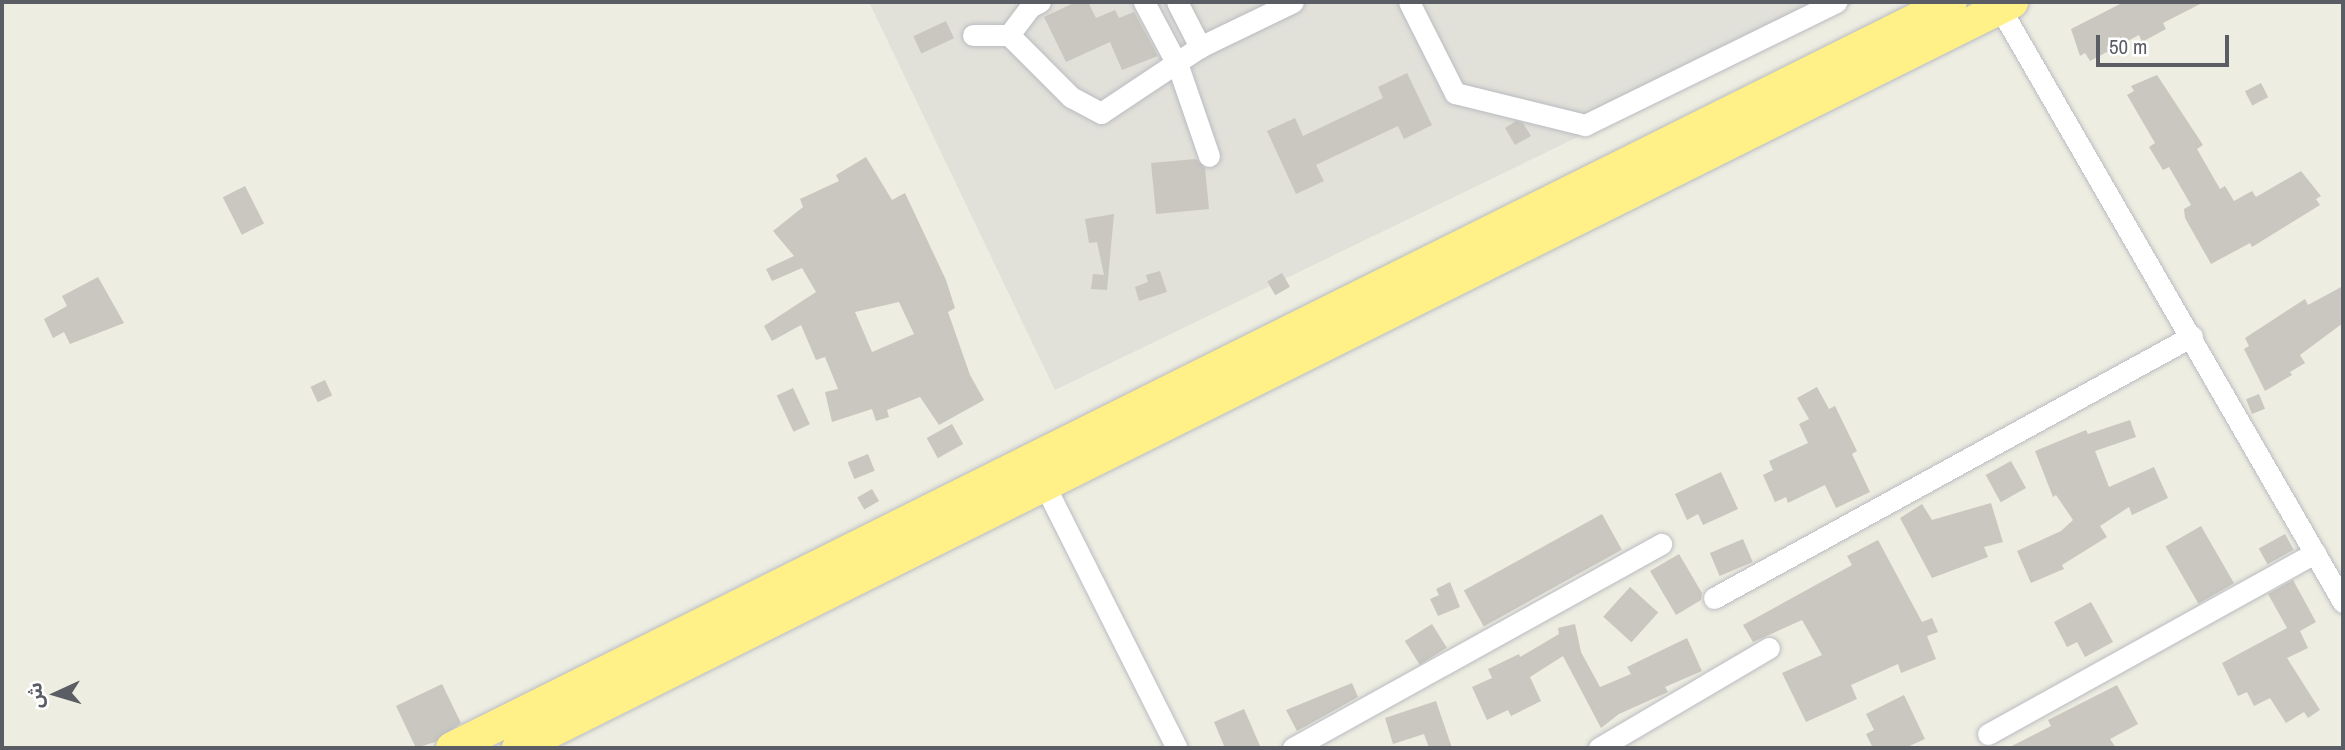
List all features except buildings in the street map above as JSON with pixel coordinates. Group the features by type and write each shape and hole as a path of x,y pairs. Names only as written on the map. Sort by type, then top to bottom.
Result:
{"highway":[{"path":"452,748 1951,2"},
{"path":"518,748 2006,5"}],"street":[{"path":"1009,35 1030,7 1040,2"},
{"path":"1144,2 1178,66 1209,156"},
{"path":"1177,2 1200,47"},
{"path":"972,35 1009,35 1071,97 1101,113 1178,66 1200,47 1293,2"},
{"path":"1409,2 1455,93 1585,125 1836,2"},
{"path":"2006,5 2343,602"},
{"path":"1714,598 2192,336"},
{"path":"1045,486 1177,748"},
{"path":"1293,748 1661,544"},
{"path":"1988,734 2315,553"},
{"path":"1599,748 1769,648"}],"shaded area":[{"path":"869,2 1857,2 1055,390"}]}
